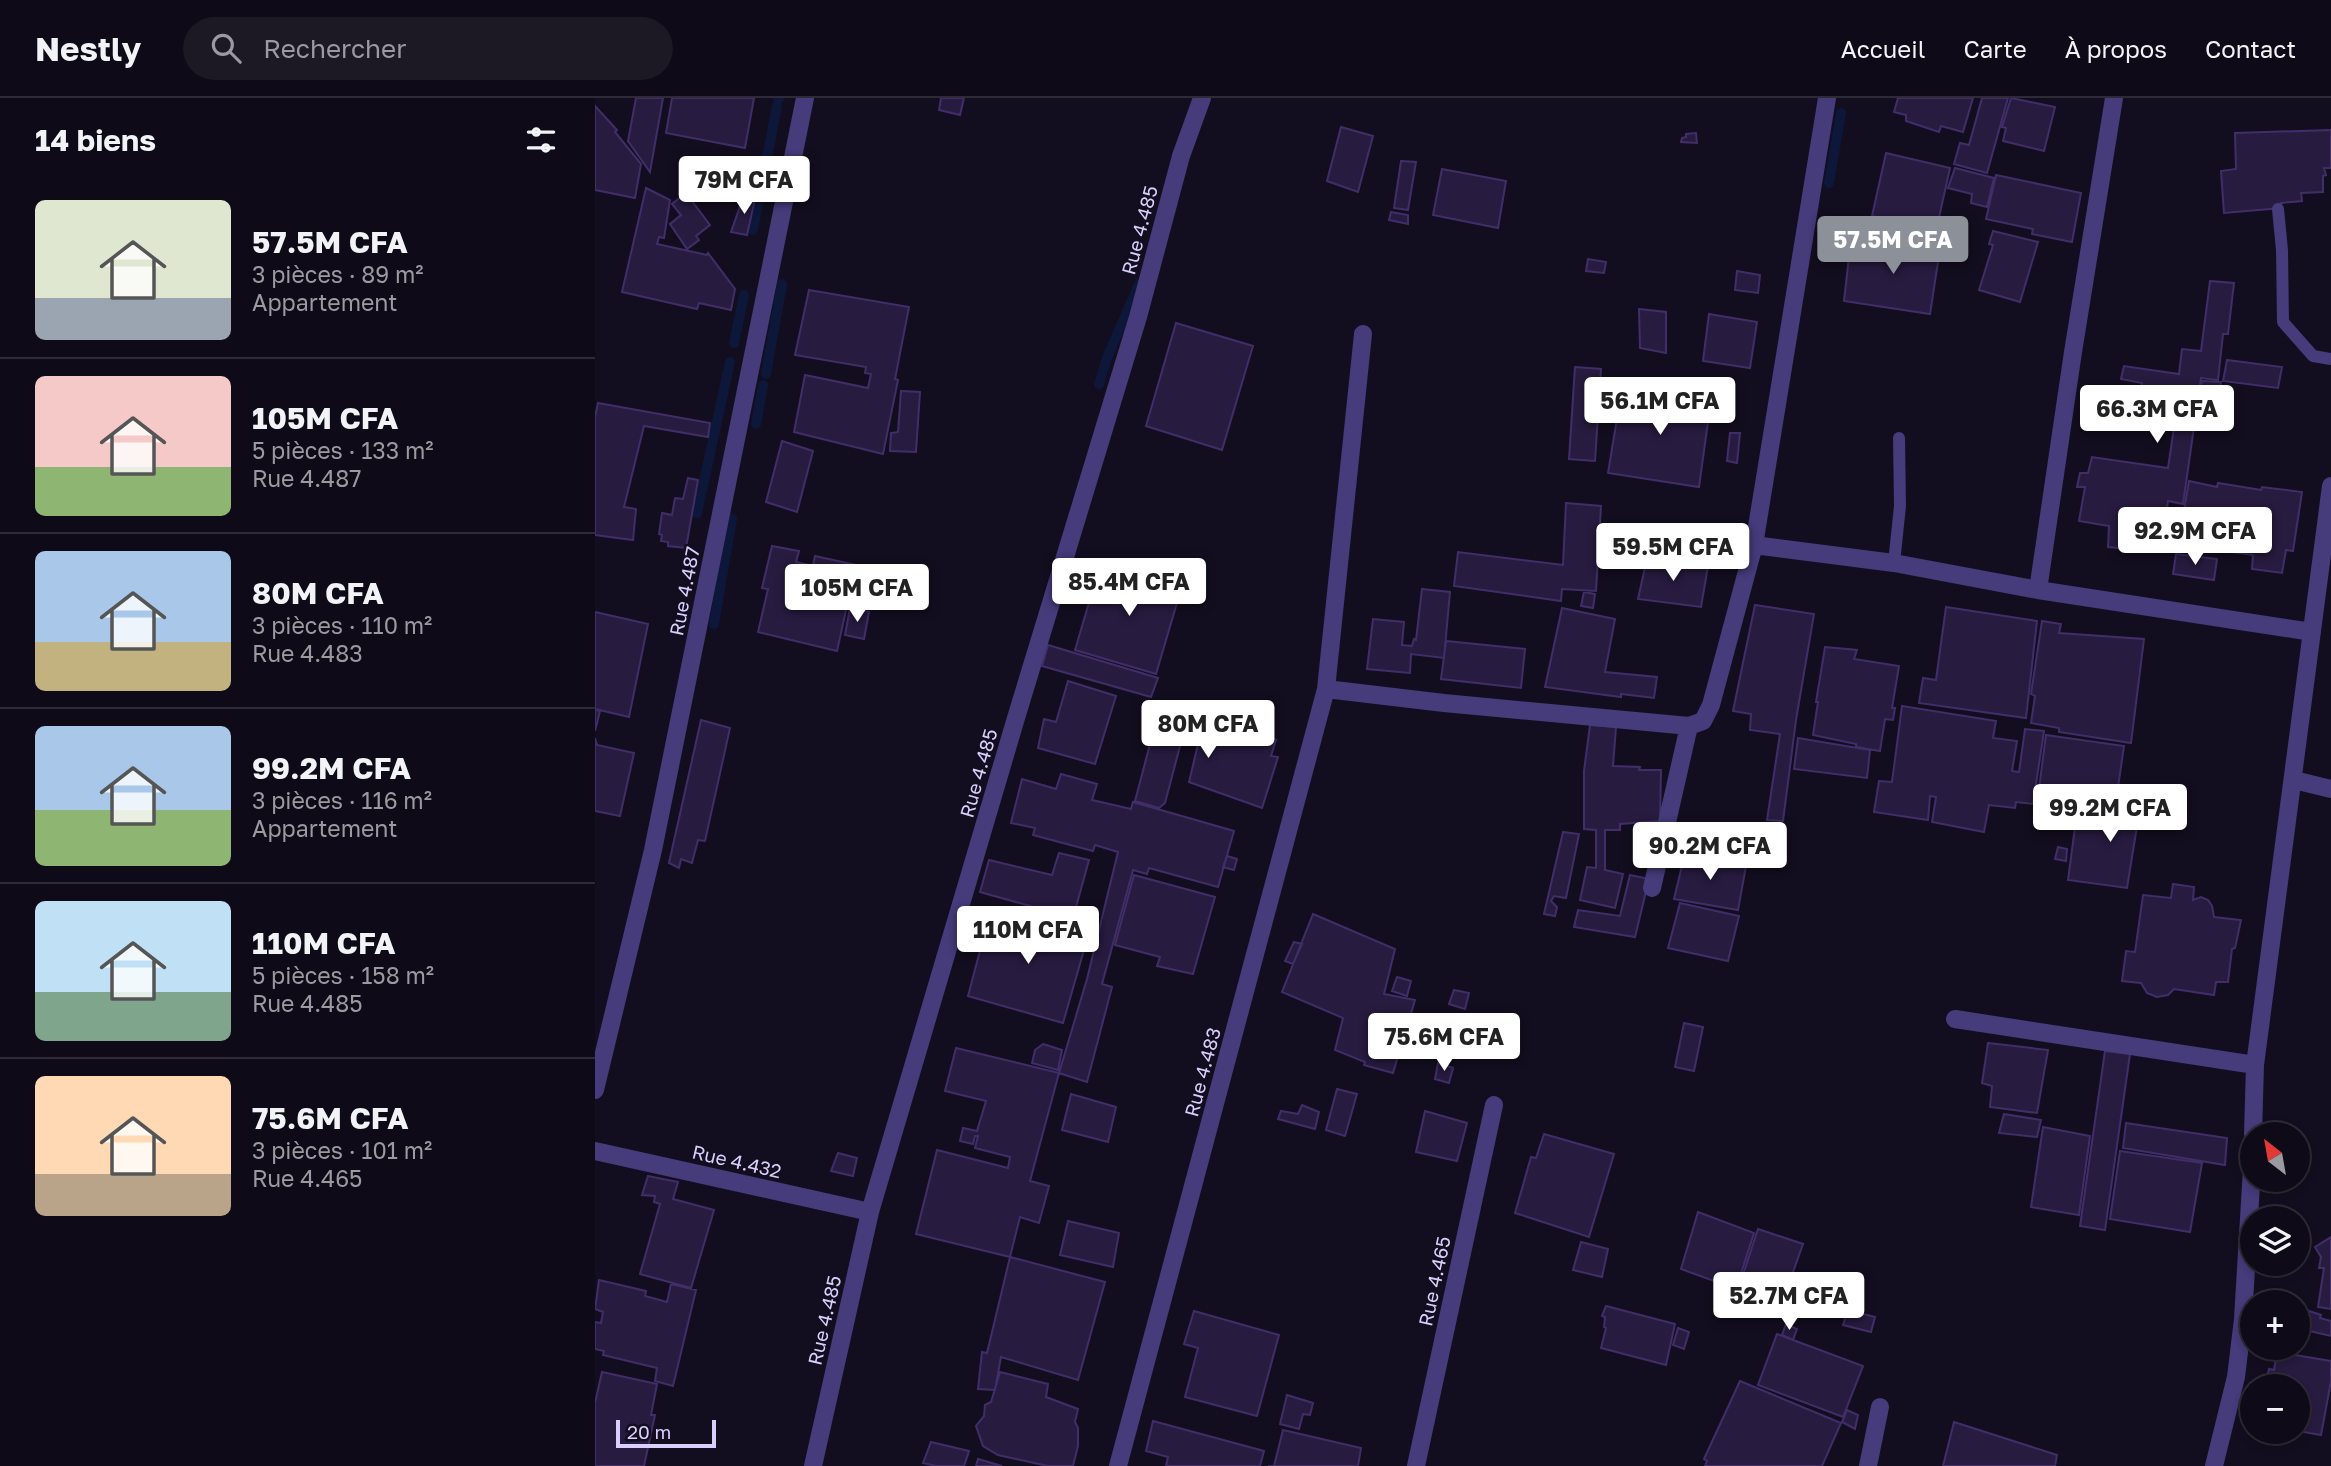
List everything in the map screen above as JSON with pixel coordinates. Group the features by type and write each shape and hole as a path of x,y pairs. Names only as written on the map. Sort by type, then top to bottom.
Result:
{"street":[{"name":"Rue 4.487","path":"595,1090 653,850 805,98"},
{"name":"Rue 4.485","path":"813,1466 870,1212 1138,317 1181,156 1202,98"},
{"path":"1326,689 1430,702 1689,726 1703,721 1711,705 1754,545 1826,98"},
{"path":"2038,590 2114,98"},
{"name":"Rue 4.483","path":"1118,1466 1326,689 1363,334"},
{"path":"2253,1122 2255,1065 2331,486"},
{"path":"1754,545 1894,563 2038,590 2312,632"},
{"path":"1652,888 1689,726"},
{"path":"2294,780 2331,789"},
{"path":"1955,1019 2255,1065"},
{"name":"Rue 4.465","path":"1416,1466 1494,1105"},
{"name":"Rue 4.432","path":"595,1151 870,1212"},
{"path":"2214,1466 2236,1377 2243,1319 2251,1192"},
{"path":"1868,1466 1881,1407"}],"lane":[{"path":"2278,209 2282,250 2283,322 2313,356 2331,359"},
{"path":"1894,563 1900,506 1899,438"}],"building":[{"path":"636,98 663,98 650,172 628,141"},
{"path":"672,98 754,98 745,148 666,133"},
{"path":"941,98 964,98 960,115 939,110"},
{"path":"1898,98 1973,98 1963,132 1941,126 1939,132 1906,121 1906,115 1894,112"},
{"path":"1982,98 2008,98 1987,173 1954,164 1960,143 1969,145"},
{"path":"2011,98 2055,107 2044,151 2003,141 2006,128 2002,127"},
{"path":"595,106 617,130 615,132 641,164 635,198 595,190"},
{"path":"1341,127 1373,136 1358,192 1327,181"},
{"path":"2331,130 2331,168 2324,168 2326,175 2323,176 2323,192 2301,193 2302,201 2281,203 2281,208 2224,213 2221,171 2236,169 2235,133"},
{"path":"1696,133 1697,143 1681,142 1686,134"},
{"path":"1886,153 1950,168 1936,231 1872,216"},
{"path":"1401,161 1416,162 1408,210 1394,208"},
{"path":"1955,168 1994,178 1987,207 1971,203 1972,194 1948,188"},
{"path":"1442,169 1506,181 1498,228 1433,215"},
{"path":"1996,175 2081,193 2072,242 2032,234 2033,229 1986,219"},
{"path":"646,188 670,200 664,238 659,237 657,244 707,255 708,253 735,289 731,310 699,303 697,309 622,292"},
{"path":"686,193 710,225 696,236 699,240 687,249 670,224 681,215 672,204"},
{"path":"744,195 755,199 747,235 731,232"},
{"path":"1391,212 1408,215 1408,224 1389,220"},
{"path":"1993,231 2038,242 2020,302 1979,290 1993,245 1989,244"},
{"path":"1862,237 1940,249 1930,314 1844,301 1849,257 1859,258"},
{"path":"1588,259 1606,262 1604,273 1586,271"},
{"path":"1737,271 1760,275 1758,293 1735,290"},
{"path":"2210,281 2234,283 2228,334 2223,334 2218,380 2201,378 2183,504 2168,501 2161,552 2108,547 2109,526 2079,521 2085,487 2077,487 2080,473 2088,473 2092,457 2168,468 2179,394 2141,387 2142,383 2121,379 2124,366 2179,374 2182,349 2201,351"},
{"path":"809,290 909,307 883,454 794,432 805,375 868,388 871,374 865,373 866,367 795,355"},
{"path":"1639,309 1666,312 1666,353 1640,348"},
{"path":"1709,314 1757,322 1750,368 1703,361"},
{"path":"1176,323 1253,346 1222,450 1146,426"},
{"path":"2227,360 2282,367 2278,388 2223,381"},
{"path":"1575,367 1601,369 1595,461 1569,459"},
{"path":"2202,381 2221,382 2213,429 2196,425"},
{"path":"1622,388 1711,400 1699,487 1608,473"},
{"path":"901,391 920,392 916,452 890,451 891,433 898,432"},
{"path":"598,403 710,423 708,437 644,426 624,507 636,509 633,540 595,535 595,417"},
{"path":"1730,433 1740,433 1737,463 1727,461"},
{"path":"782,441 813,451 797,512 766,502"},
{"path":"688,478 698,480 686,548 668,546 668,542 661,541 662,535 659,534 662,513 672,515 675,498 683,499"},
{"path":"2189,481 2217,487 2218,483 2261,490 2262,487 2302,492 2293,551 2286,550 2282,573 2252,569 2253,555 2181,545 2182,541 2179,540"},
{"path":"1566,503 1601,506 1596,591 1562,589 1561,601 1454,586 1458,552 1563,565"},
{"path":"772,546 799,551 796,562 813,566 815,556 856,565 837,651 758,632 768,589 762,588"},
{"path":"2176,554 2217,559 2214,580 2173,574"},
{"path":"1647,558 1708,566 1701,607 1638,599"},
{"path":"1101,562 1182,586 1156,674 1075,650"},
{"path":"1422,589 1450,592 1444,658 1411,654 1410,673 1367,669 1373,619 1404,622 1402,645 1412,646 1414,639 1416,640"},
{"path":"1584,592 1595,594 1593,608 1581,606"},
{"path":"1755,605 1814,614 1796,720 1783,821 1767,820 1780,734 1750,730 1751,714 1733,711"},
{"path":"1946,607 2037,621 2026,718 1919,703 1923,678 1936,680"},
{"path":"850,608 869,612 864,639 845,635"},
{"path":"1562,608 1615,619 1605,672 1657,677 1654,698 1621,694 1621,697 1545,687"},
{"path":"595,612 648,624 629,717 595,709"},
{"path":"2042,621 2061,624 2059,633 2144,639 2131,743 2059,732 2059,728 2031,723 2035,696 2031,694"},
{"path":"1446,641 1525,649 1521,688 1441,679"},
{"path":"1048,645 1158,678 1151,697 1042,666"},
{"path":"1825,647 1857,650 1854,659 1899,666 1892,708 1895,708 1893,720 1885,719 1880,751 1813,735"},
{"path":"1068,681 1116,696 1095,764 1038,748 1044,719 1056,722"},
{"path":"1160,706 1186,713 1184,719 1214,728 1217,720 1276,740 1271,756 1278,757 1262,808 1189,782 1200,736 1184,731 1165,803 1159,808 1135,801"},
{"path":"1902,706 1996,721 1993,738 2017,741 2012,771 2019,772 2025,729 2044,731 2033,804 2016,802 2015,808 1989,805 1984,832 1932,822 1936,797 1930,796 1928,820 1874,812 1879,781 1892,782"},
{"path":"595,710 600,711 595,731"},
{"path":"701,720 730,728 705,841 698,840 692,863 681,859 679,868 669,863"},
{"path":"1590,725 1616,727 1613,766 1661,770 1660,821 1620,824 1620,830 1605,830 1605,870 1623,874 1615,908 1580,900 1587,867 1596,868 1596,830 1584,829 1584,771"},
{"path":"2046,735 2124,746 2114,815 2037,804"},
{"path":"595,738 597,745 634,753 620,816 595,811"},
{"path":"1798,738 1870,750 1867,778 1794,769"},
{"path":"1061,774 1097,784 1092,800 1131,809 1133,802 1234,831 1218,887 1149,868 1147,874 1133,870 1102,984 1112,987 1087,1082 1059,1073 1087,979 1118,852 1095,845 1093,851 1033,835 1035,828 1011,823 1022,779 1056,789"},
{"path":"2139,796 2168,800 2163,824 2138,820 2127,888 2068,880 2077,812 2136,819"},
{"path":"1563,832 1579,834 1566,898 1554,896 1551,901 1557,907 1555,916 1544,914"},
{"path":"2058,847 2067,849 2066,861 2055,859"},
{"path":"1686,849 1710,855 1709,862 1746,866 1738,910 1674,899"},
{"path":"1059,853 1089,860 1073,918 980,892 989,860 1052,875"},
{"path":"1227,856 1237,859 1234,870 1223,867"},
{"path":"1134,875 1215,897 1193,974 1157,966 1160,957 1115,945"},
{"path":"1630,875 1649,879 1635,937 1574,927 1578,910 1620,916"},
{"path":"2173,884 2194,887 2193,900 2201,897 2208,900 2214,917 2241,920 2235,948 2232,949 2228,982 2216,982 2214,995 2174,989 2168,995 2157,997 2147,993 2141,983 2122,981 2126,951 2135,952 2143,895 2171,898"},
{"path":"1680,903 1739,916 1728,961 1668,948"},
{"path":"991,909 1088,936 1063,1023 968,996"},
{"path":"1313,914 1395,949 1384,994 1415,1000 1393,1073 1364,1065 1365,1062 1335,1050 1343,1018 1282,992"},
{"path":"1294,942 1302,944 1293,964 1285,961"},
{"path":"1397,977 1411,981 1407,996 1392,991"},
{"path":"1454,990 1469,993 1465,1009 1449,1004"},
{"path":"1684,1023 1703,1027 1694,1071 1675,1067"},
{"path":"1988,1043 2048,1050 2037,1113 1990,1107 1992,1086 1982,1083"},
{"path":"1043,1044 1062,1050 1058,1070 1032,1063 1035,1050"},
{"path":"956,1048 1059,1073 1030,1181 1049,1186 1039,1223 1020,1217 1010,1257 916,1234 937,1150 1008,1168 1010,1157 975,1148 978,1136 975,1136 973,1144 960,1141 963,1128 977,1131 986,1101 945,1091"},
{"path":"2105,1051 2130,1054 2105,1230 2080,1226"},
{"path":"1438,1063 1453,1068 1449,1083 1435,1079"},
{"path":"1337,1089 1357,1094 1345,1136 1326,1130"},
{"path":"1071,1094 1116,1107 1108,1142 1062,1130"},
{"path":"1302,1105 1319,1112 1315,1129 1278,1119 1281,1111 1298,1114"},
{"path":"1425,1111 1467,1123 1457,1161 1416,1152"},
{"path":"2004,1114 2041,1120 2037,1137 1999,1133"},
{"path":"2126,1123 2227,1138 2225,1165 2123,1148"},
{"path":"2043,1127 2090,1136 2079,1215 2031,1207"},
{"path":"1544,1134 1614,1154 1589,1237 1515,1213 1531,1157 1536,1158"},
{"path":"2120,1151 2202,1163 2190,1232 2110,1219"},
{"path":"838,1153 857,1158 853,1176 831,1171"},
{"path":"648,1176 678,1182 673,1199 714,1210 691,1288 640,1274 660,1204 654,1202 655,1196 642,1195"},
{"path":"1698,1212 1754,1233 1736,1289 1681,1269"},
{"path":"1068,1221 1119,1233 1113,1267 1060,1255"},
{"path":"1758,1229 1803,1244 1781,1306 1738,1290"},
{"path":"2331,1237 2331,1309 2318,1307 2324,1268 2319,1268 2321,1257 2315,1247"},
{"path":"1581,1242 1608,1249 1602,1277 1573,1270"},
{"path":"1010,1257 1105,1282 1078,1380 1001,1357 995,1390 978,1389 982,1352 987,1353"},
{"path":"599,1280 646,1291 645,1296 667,1302 671,1284 696,1290 673,1386 655,1381 657,1368 603,1355 604,1351 595,1349 595,1322 601,1323 603,1312 595,1309"},
{"path":"1606,1306 1675,1324 1666,1365 1601,1348 1606,1328 1605,1317 1602,1316"},
{"path":"1848,1310 1875,1317 1871,1332 1843,1325"},
{"path":"1194,1311 1279,1335 1257,1416 1185,1397 1198,1348 1184,1344"},
{"path":"2310,1311 2331,1321 2331,1336 2310,1331"},
{"path":"1786,1324 1797,1329 1793,1340 1782,1335"},
{"path":"1678,1328 1689,1332 1684,1349 1673,1345"},
{"path":"1777,1334 1863,1366 1843,1417 1758,1385"},
{"path":"2310,1358 2331,1361 2331,1381 2321,1435 2310,1433 2310,1374 2268,1374 2269,1369 2274,1370 2276,1360 2310,1360"},
{"path":"602,1372 657,1384 651,1415 655,1415 644,1466 595,1466 595,1403"},
{"path":"1000,1372 1048,1384 1046,1397 1078,1409 1075,1422 1078,1428 1078,1446 1073,1466 1048,1466 998,1455 983,1446 976,1426 984,1416 985,1405 991,1402"},
{"path":"1740,1381 1841,1423 1822,1466 1705,1466 1707,1461 1704,1459"},
{"path":"1287,1395 1313,1403 1310,1415 1303,1414 1299,1429 1280,1424"},
{"path":"1847,1410 1858,1415 1855,1429 1842,1422"},
{"path":"1153,1421 1264,1451 1260,1466 1166,1466 1168,1457 1146,1451"},
{"path":"1954,1422 2057,1455 2055,1466 1943,1466"},
{"path":"1283,1430 1361,1448 1358,1466 1274,1466"},
{"path":"931,1442 969,1451 964,1466 923,1463"},
{"path":"978,1459 1002,1466 976,1466"}],"waterway":[{"path":"753,230 777,106"},
{"path":"1829,183 1841,113"},
{"path":"766,374 782,284"},
{"path":"1099,384 1107,358 1139,284"},
{"path":"734,343 744,295"},
{"path":"697,513 730,362"},
{"path":"756,424 763,385"},
{"path":"714,624 732,519"}]}
